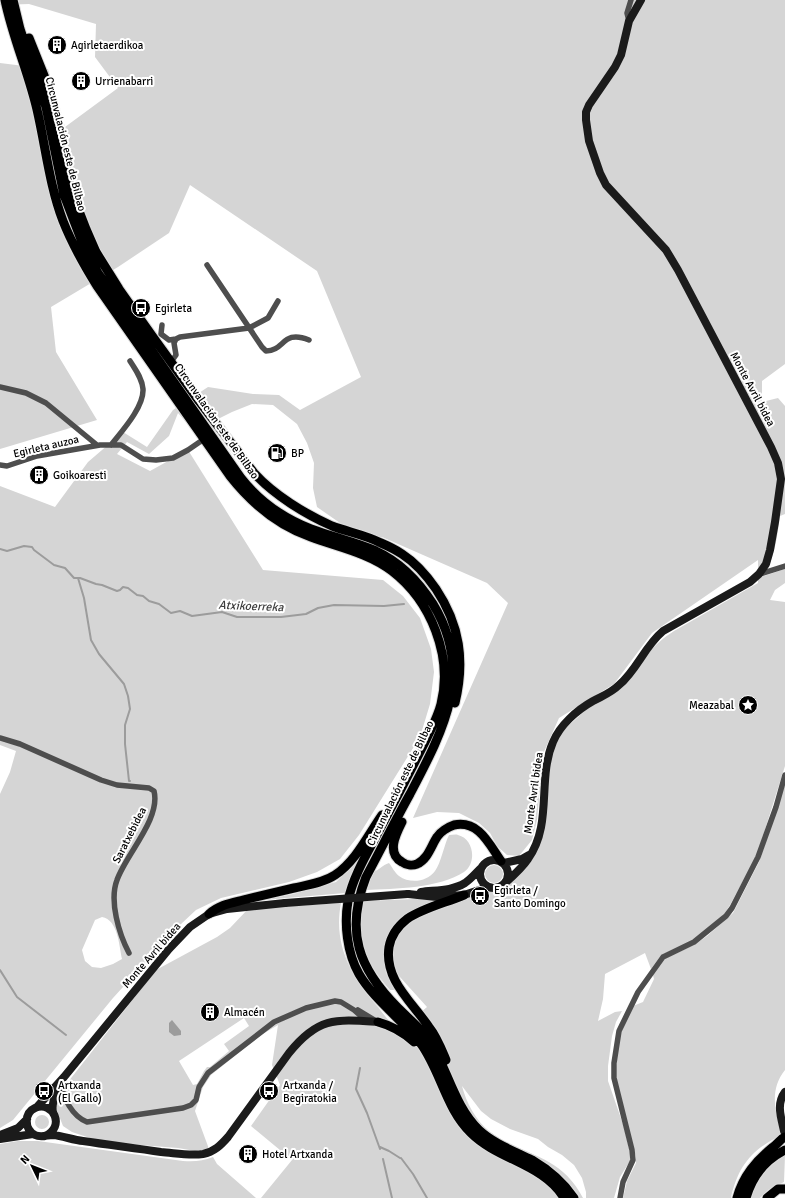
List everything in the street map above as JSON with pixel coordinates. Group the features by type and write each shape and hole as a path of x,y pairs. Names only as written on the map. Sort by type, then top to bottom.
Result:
{"main road":[{"name":"Circunvalación este de Bilbao","path":"5,0 13,32 38,114 53,186 63,221 73,244 97,286 242,491 266,514 296,531 374,560 392,571 410,588 422,604 437,633 441,647 444,671 443,692 436,719 366,855 351,890 348,901 346,931 359,974 375,996 412,1032 429,1056 461,1122 470,1132 489,1148 544,1177 554,1185 564,1198"},
{"name":"Circunvalación este de Bilbao","path":"14,0 20,29 46,107 59,171 71,214 88,254 124,311 241,478 256,495 293,521 311,529 362,546 390,559 410,575 429,597 437,612 448,636 452,665 452,687 447,712 442,730 361,889 356,908 356,935 360,950 371,977 398,1008 416,1023 426,1035 466,1114 479,1130 497,1143 532,1161 555,1176 565,1185 574,1198"},
{"path":"14,0 47,83 56,114 63,154 74,198 96,252 119,289 199,402 264,484 316,518 332,526 379,542 402,554 429,580 447,608 455,628 459,651 459,687 452,717 394,839 393,851 395,856 400,861 410,864 417,864 426,856 437,836 451,826 461,824 474,827 480,832 503,862"},
{"path":"417,790 422,770"},
{"path":"210,914 216,909 228,904 325,880 335,875 355,854 410,772"},
{"path":"446,1073 447,1063 437,1038 395,981 389,966 390,942 395,933 406,920 416,914 464,895"},
{"path":"378,1022 398,1029 408,1036 436,1069"},
{"path":"737,1198 740,1187 749,1171 761,1157 775,1146 781,1138 785,1137"},
{"path":"775,1146 785,1142"},
{"path":"746,1198 753,1181 760,1171 771,1159 785,1150"},
{"path":"767,1198 778,1189 784,1188"}],"street":[{"path":"629,21 627,13 631,0"},
{"name":"Monte Avril bidea","path":"505,883 524,865 537,842 542,827 548,754 554,740 564,724 577,712 612,692 628,675 653,639 663,631 750,582 759,574 766,564 770,550 781,479 778,463 771,447 678,270 666,250 606,185 600,173 589,141 586,120 589,105 615,67 621,55 629,21 641,0"},
{"path":"207,265 266,351 272,351 290,337 299,336 309,340"},
{"path":"159,326 161,334 169,340 176,340 180,337 249,328 268,318 278,301"},
{"path":"171,362 176,355 174,343 176,340"},
{"path":"111,445 136,411 142,396 141,381 130,361"},
{"name":"Egirleta auzoa","path":"0,387 26,393 46,403 97,445"},
{"name":"Egirleta auzoa","path":"0,465 7,466 37,456 97,445 121,445 143,459 156,460 173,458 204,439"},
{"path":"759,574 785,566"},
{"name":"Saratxebidea","path":"0,738 20,744 100,780 117,785 149,788 154,792 156,798 155,808 117,880 114,894 114,903 122,940 129,953"},
{"path":"620,1198 623,1182 633,1160 632,1150 614,1078 614,1062 619,1031 638,992 663,957 694,942 726,916 732,908 758,857 785,775"},
{"path":"503,862 509,873 505,883 496,888 488,887 481,879 481,868 483,865 490,860 503,862 522,859 533,851"},
{"name":"Monte Avril bidea","path":"37,1107 63,1080 169,949 190,927 210,914 227,909 408,894 449,888 461,885 470,880 481,868"},
{"name":"Monte Avril bidea","path":"408,894 437,897 464,895 488,887"},
{"path":"63,1080 62,1090 75,1115 87,1122 183,1108 191,1105 196,1100 199,1087 208,1073 274,1022 306,1008 326,1003 341,1002 366,1014 378,1022"},
{"path":"348,1006 360,1015 364,1021"},
{"path":"0,1139 33,1134 41,1137 52,1135 84,1142 192,1155 205,1154 221,1145 228,1138 289,1053 309,1032 320,1025 336,1021 378,1022"},
{"name":"Monte Avril bidea","path":"53,1112 52,1107 54,1098 63,1080"},
{"path":"784,1131 779,1105 785,1092"},
{"path":"54,1098 59,1095 66,1097"},
{"path":"0,1135 18,1128 27,1119 30,1112 37,1107 46,1108 53,1112 56,1120 56,1124 52,1132 45,1136"},
{"path":"27,1119 28,1128 33,1134"}],"shaded area":[{"path":"0,0 785,0 785,364 762,381 762,402 778,398 785,406 785,514 780,516 777,539 773,554 764,576 785,569 785,583 775,590 770,600 785,602 785,766 757,855 725,913 692,941 663,954 651,969 645,953 605,974 603,999 598,1021 615,1012 622,1011 616,1022 612,1036 608,1066 608,1081 624,1127 630,1153 630,1161 620,1177 614,1198 586,1198 582,1178 574,1165 538,1139 510,1129 491,1119 481,1111 462,1086 472,1111 484,1127 502,1139 540,1157 564,1172 583,1198 261,1198 292,1160 251,1126 280,1085 272,1065 278,1025 261,1035 211,1075 203,1087 195,1111 209,1149 195,1151 178,1148 102,1142 72,1132 63,1126 56,1108 58,1099 68,1082 156,970 217,937 230,928 248,909 341,903 339,918 340,933 346,959 352,972 368,995 399,1031 427,1007 399,976 393,967 392,957 394,939 404,925 420,915 487,891 499,890 506,887 538,847 550,761 557,739 568,726 647,655 663,639 674,631 758,583 758,560 652,633 614,684 559,718 543,754 537,820 532,840 519,856 507,855 497,846 490,833 479,823 459,813 437,812 413,818 508,603 487,583 382,537 370,538 340,523 317,507 313,488 314,463 307,443 297,424 273,405 252,404 194,431 178,413 169,436 149,454 127,442 117,454 150,471 188,450 263,570 383,580 403,596 420,618 431,649 434,672 430,704 420,737 359,835 340,859 317,872 289,882 221,898 196,910 165,939 159,952 138,977 123,987 113,998 13,1120 0,1128 0,794 10,772 16,751 0,745 0,486 55,507 88,462 123,432 147,447 173,410 208,387 253,394 279,395 300,410 361,377 317,271 190,185 169,233 118,267 51,307 56,352 97,420 0,449 0,63 48,69 65,127 118,88 95,57 96,24 29,4 0,5","holes":["102,917 107,919 115,928 119,940 122,959 101,968 92,967 85,961 82,950 95,920","244,1018 249,1026 224,1044 229,1051 210,1067 207,1067 197,1084 193,1085 179,1061"]},
{"path":"785,784 785,1070 780,1078 775,1093 777,1118 782,1135 762,1146 748,1160 742,1168 731,1198 623,1198 627,1181 636,1163 636,1157 617,1082 617,1055 621,1027 633,1006 643,1002 654,979 653,975 664,959 694,945 707,936 733,913 759,862"},
{"path":"449,835 457,835 468,841 472,852 472,857 471,863 464,872 442,881 416,887 366,890 373,872 389,863 396,873 403,879 418,881 428,878 437,868"},
{"path":"366,848 345,893 264,900 293,894 336,882 353,865"},
{"path":"494,865 500,868 503,874 500,880 494,883 488,880 485,874 488,868"},
{"path":"416,899 442,900 421,906 404,916 385,952 386,973 395,990 390,990 374,970 362,946 358,926 362,901"},
{"path":"172,1020 181,1031 181,1035 174,1036 169,1032 169,1023"},
{"path":"39,1115 45,1115 49,1119 49,1125 45,1129 39,1129 35,1125 35,1119"},
{"path":"18,1141 38,1141 183,1161 198,1161 213,1157 217,1164 256,1198 0,1198 0,1144"},
{"path":"785,1156 784,1182 768,1190 760,1198 749,1198 755,1185 766,1169"}],"waterway":[{"name":"Atxikoerreka","path":"0,549 7,551 24,546 32,547 54,565 65,568 74,578 80,578 117,591 123,587 128,588 137,595 143,596 149,601 159,604 171,613 180,611 192,616 222,612 237,617 281,617 306,614 318,608 334,605 384,606 404,604"},
{"path":"78,578 84,598 91,640 99,654 124,684 128,696 130,709 125,725 125,744 130,781"},
{"path":"0,970 17,997 66,1035"},
{"path":"360,1068 356,1089 367,1113 380,1149"},
{"path":"380,1147 400,1158"},
{"path":"401,1158 413,1174 427,1198"},
{"path":"383,1159 392,1198"}],"place":[{"name":"Agirletaerdikoa","path":"57,45"},
{"name":"Urrienabarri","path":"81,81"},
{"name":"Egirleta","path":"141,308"},
{"name":"BP","path":"277,453"},
{"name":"Goikoaresti","path":"39,475"},
{"name":"Meazabal","path":"748,705"},
{"name":"Egirleta / Santo Domingo","path":"480,896"},
{"name":"Almacén","path":"210,1012"},
{"name":"Artxanda (El Gallo)","path":"44,1091"},
{"name":"Artxanda / Begiratokia","path":"269,1091"},
{"name":"Hotel Artxanda","path":"248,1154"}]}
